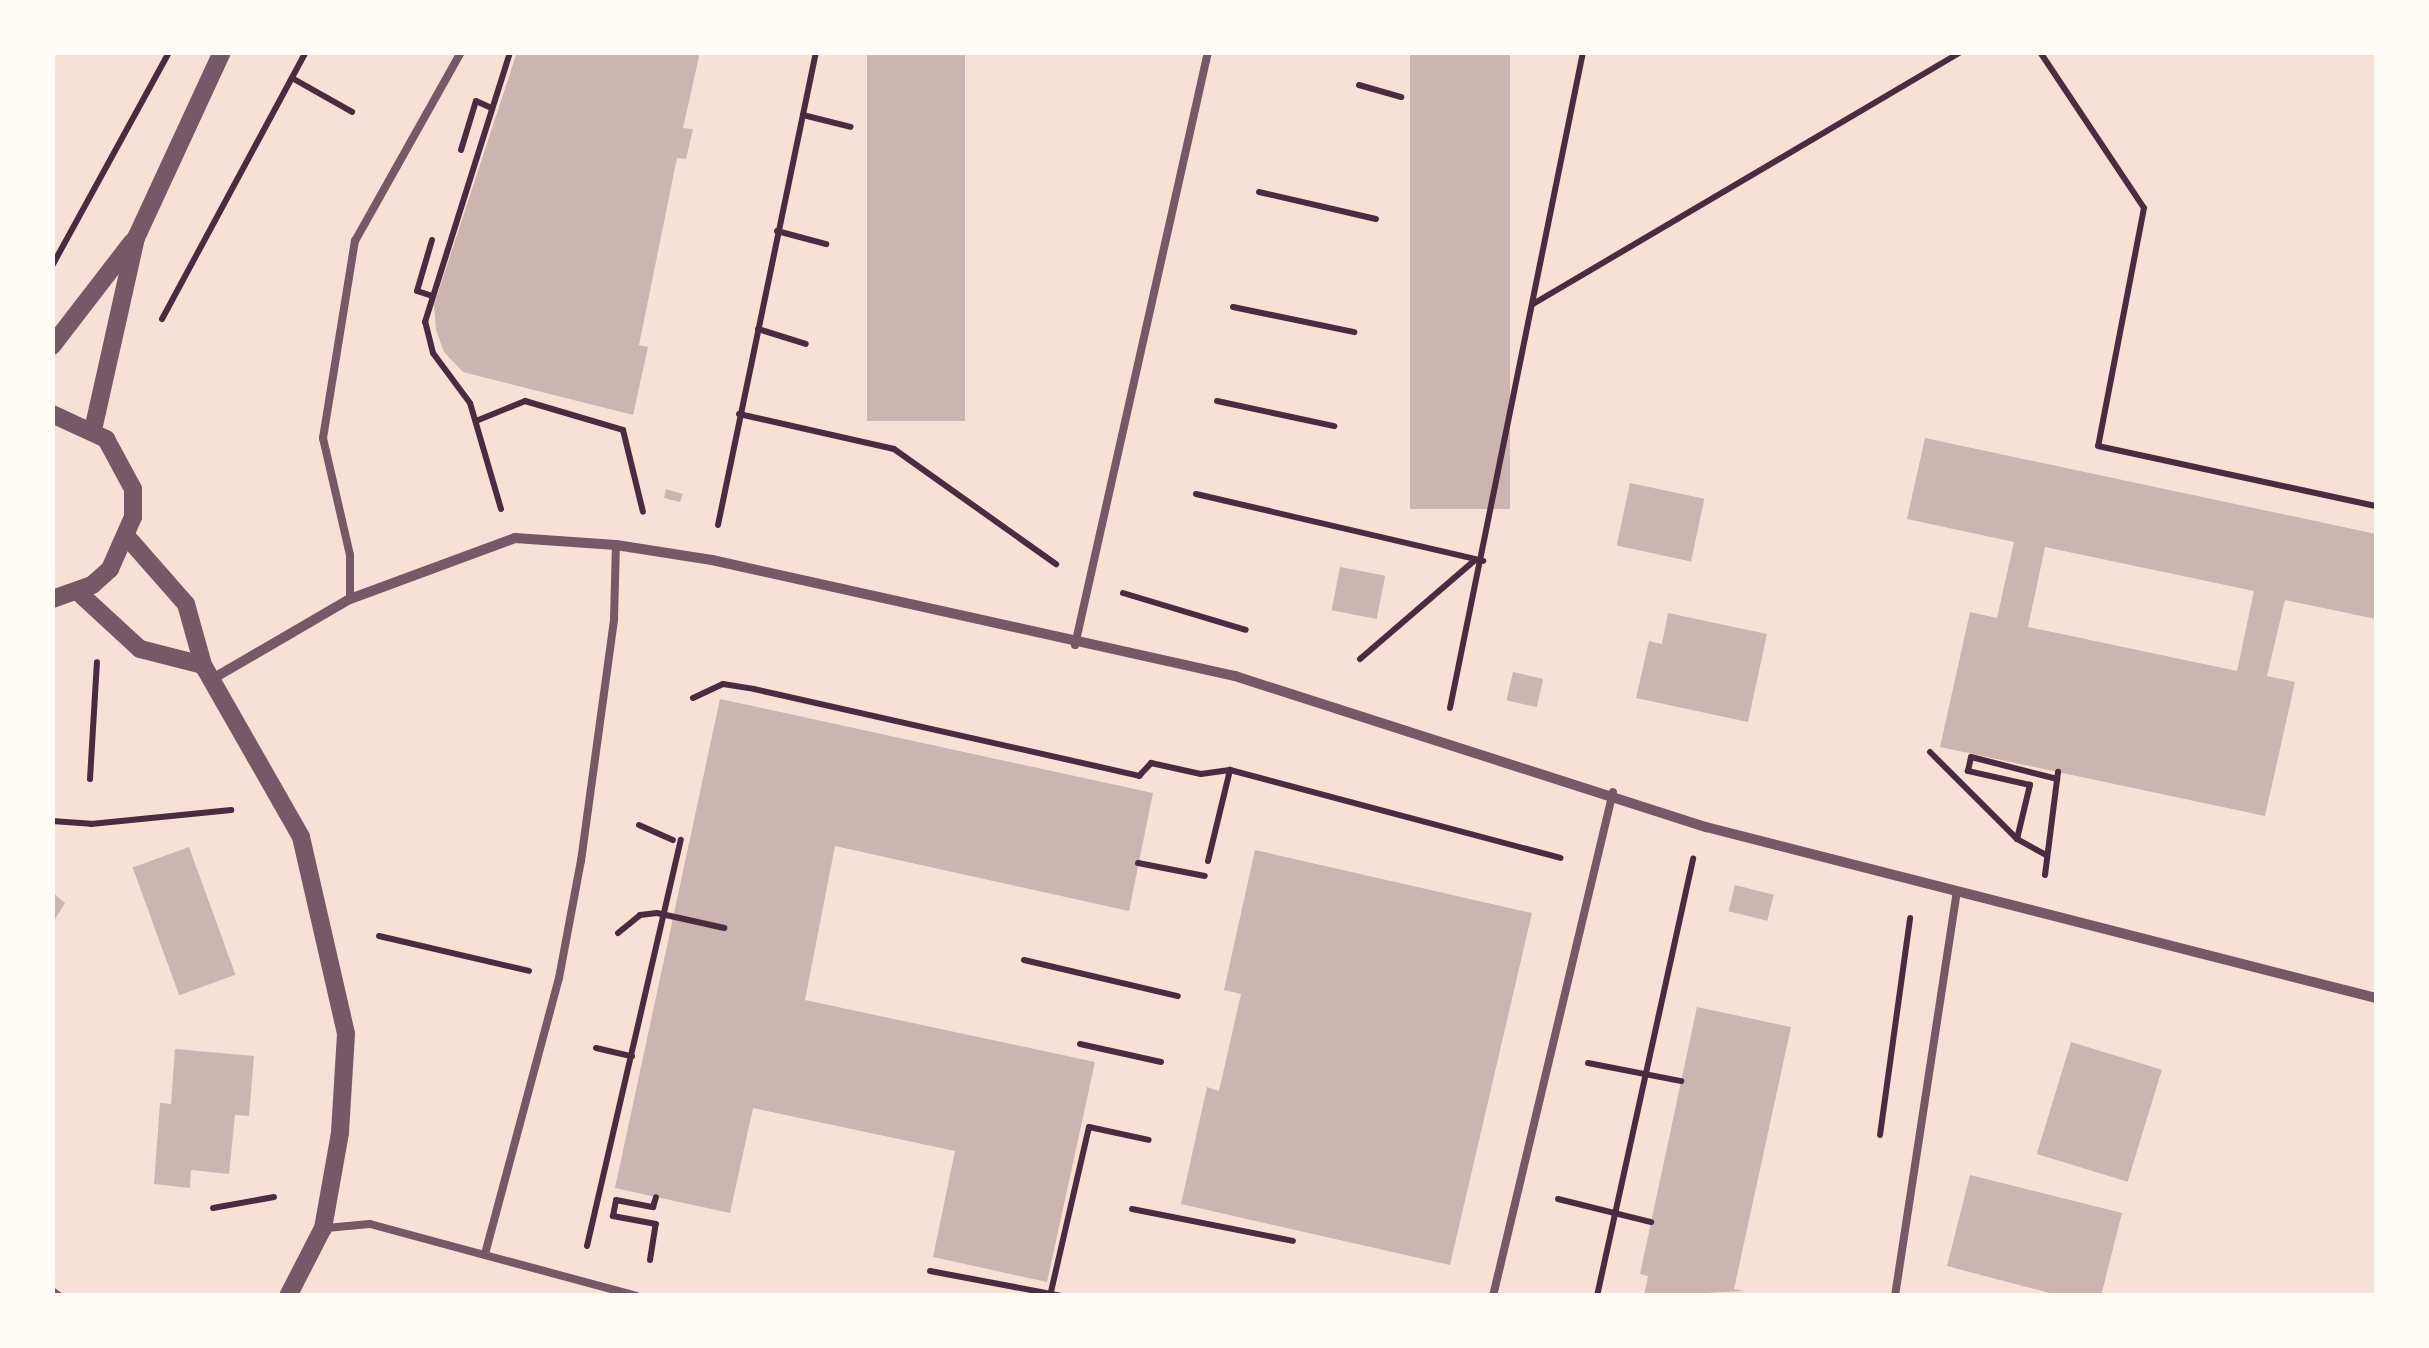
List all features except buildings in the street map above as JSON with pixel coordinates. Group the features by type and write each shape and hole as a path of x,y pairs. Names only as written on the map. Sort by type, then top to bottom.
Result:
{"street":[{"path":"93,430 136,238 222,52"},
{"path":"52,346 136,238"},
{"path":"52,414 93,430 123,462 133,488 128,538 110,569 78,592 52,599"},
{"path":"128,538 186,604 208,672 302,837 346,1034 340,1132 323,1228 288,1296"},
{"path":"78,592 140,649 208,672 350,599 515,538 616,545 712,560 1075,645 1236,676 1613,792 1706,826 2376,998"}],"lane":[{"path":"350,599 350,555 323,438 355,241 461,52"},
{"path":"1075,645 1208,52"},
{"path":"485,1254 559,978 614,618 616,545"},
{"path":"1493,1296 1613,792"},
{"path":"1894,1296 1956,893"},
{"path":"323,1228 370,1224 636,1296"},
{"path":"52,1291 59,1296"}],"path":[{"path":"52,266 169,52"},
{"path":"156,330 306,52"},
{"path":"501,510 470,403 433,353 424,322 510,52"},
{"path":"718,527 816,52"},
{"path":"1442,739 1583,52"},
{"path":"1533,304 1960,52"},
{"path":"2040,52 2144,208 2098,446 2376,506"},
{"path":"292,78 352,112"},
{"path":"1358,85 1401,97"},
{"path":"461,150 476,101 492,108"},
{"path":"803,115 851,126"},
{"path":"1258,192 1376,219"},
{"path":"777,232 826,244"},
{"path":"432,240 418,291 432,296"},
{"path":"1232,306 1354,332"},
{"path":"758,330 806,344"},
{"path":"1217,401 1334,426"},
{"path":"476,421 524,402 622,430 644,513"},
{"path":"739,414 894,449 1053,567 1089,582 1246,630"},
{"path":"1196,494 1480,560"},
{"path":"1360,659 1480,560"},
{"path":"90,780 98,656"},
{"path":"693,698 724,684 754,688 1139,776 1151,763 1201,774 1230,770 1567,860 1598,848"},
{"path":"1930,752 2018,839 2046,855"},
{"path":"2018,839 2030,785 1968,771 1971,758 2058,775 2044,876"},
{"path":"1208,861 1230,770"},
{"path":"52,821 91,824 231,810"},
{"path":"586,1246 664,915 677,840 639,825"},
{"path":"1597,1296 1693,858 1675,853"},
{"path":"1138,863 1206,876"},
{"path":"618,933 640,915 664,915 724,928"},
{"path":"1878,1144 1910,918"},
{"path":"380,936 559,978"},
{"path":"1024,960 1178,996"},
{"path":"1080,1044 1161,1062"},
{"path":"596,1048 632,1056"},
{"path":"1588,1063 1681,1081"},
{"path":"1050,1294 1089,1127 1149,1140"},
{"path":"214,1208 274,1197"},
{"path":"650,1260 656,1224 613,1216 616,1200 653,1207 656,1197"},
{"path":"1558,1199 1651,1222"},
{"path":"1132,1209 1293,1241"},
{"path":"930,1271 1062,1296"},
{"path":"1005,1296 1008,1285"}]}
